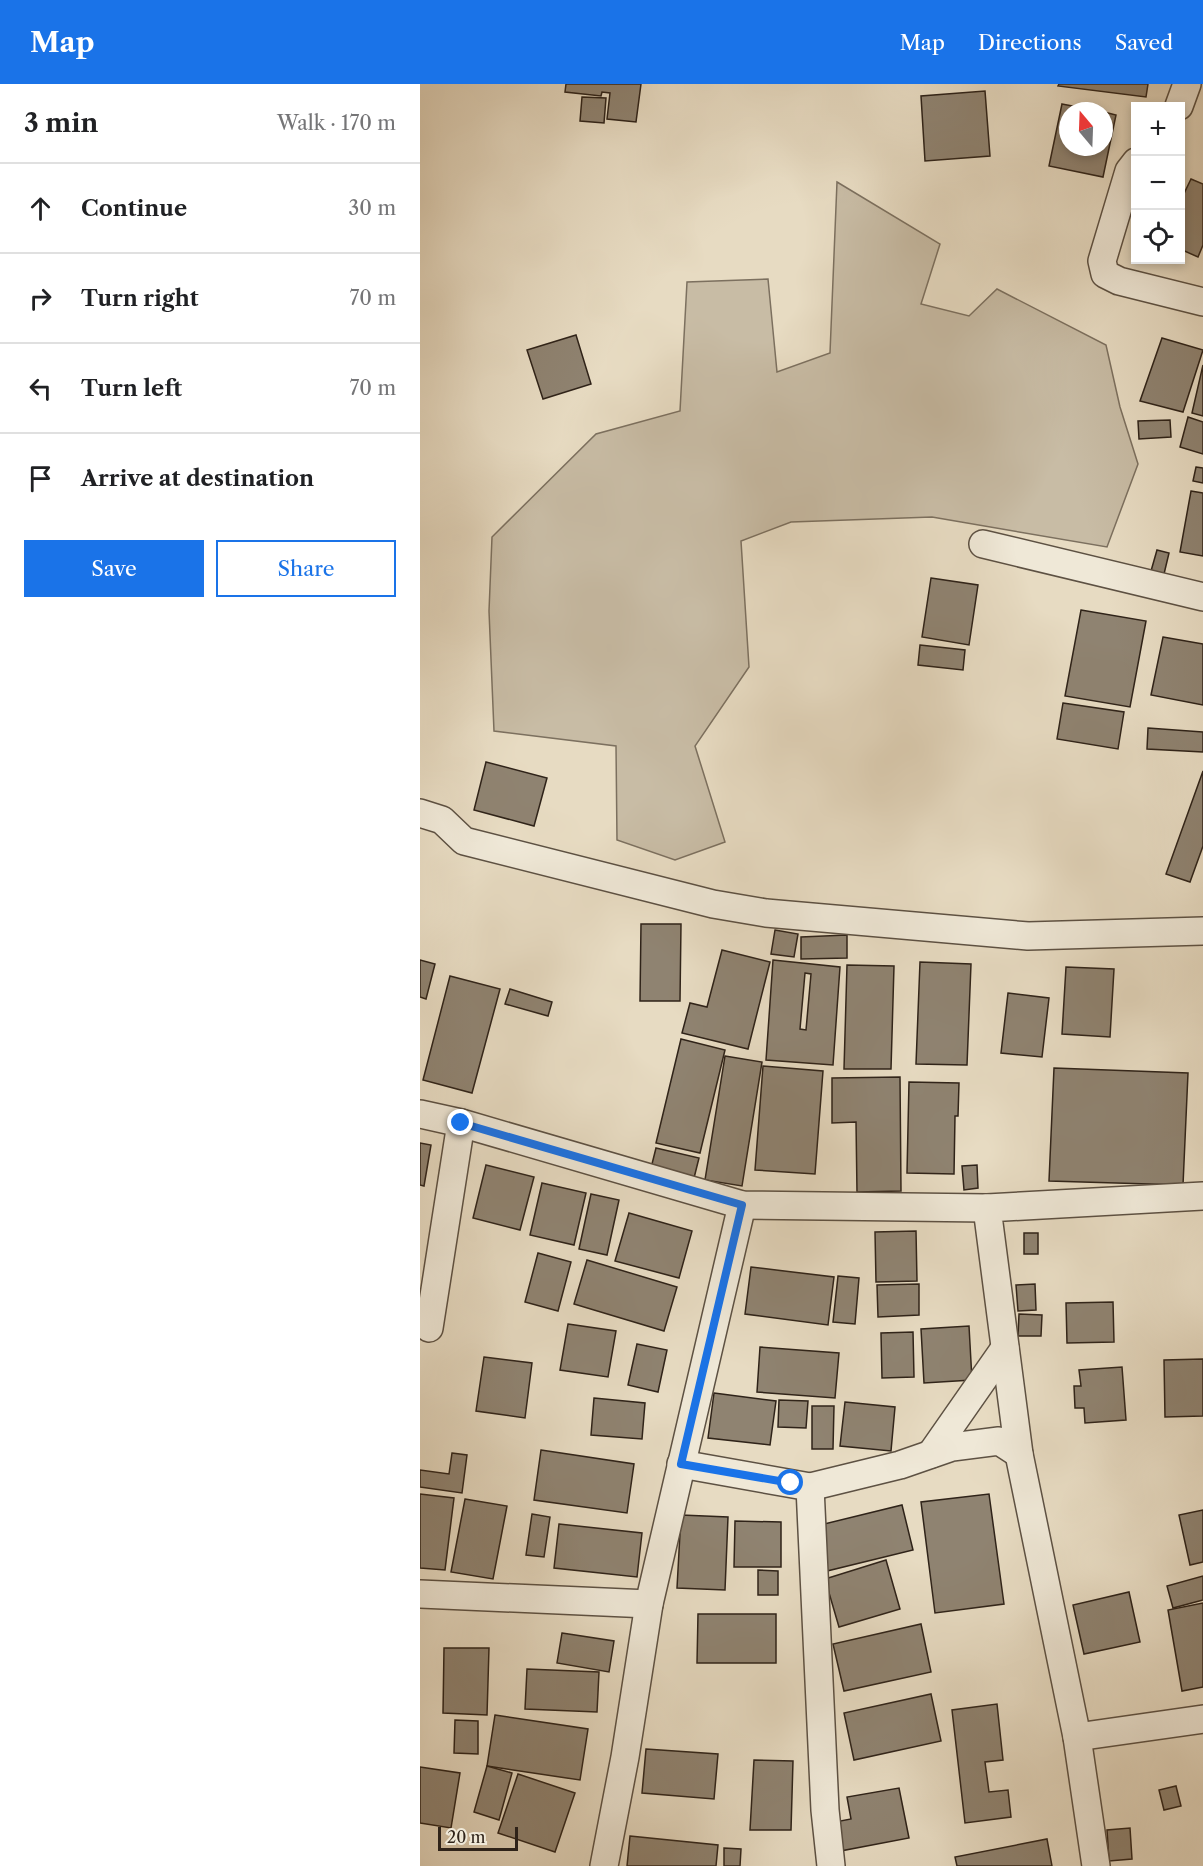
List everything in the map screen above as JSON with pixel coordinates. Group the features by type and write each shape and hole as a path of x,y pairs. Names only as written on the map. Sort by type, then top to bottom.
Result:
{"street":[{"path":"1180,102 1187,84"},
{"path":"1131,168 1102,261 1105,274 1119,281 1203,302"},
{"path":"983,544 1203,597"},
{"path":"420,813 442,820 464,841 713,904 766,913 1028,936 1203,930"},
{"path":"420,1114 461,1123 742,1205 987,1208 1203,1196"},
{"path":"429,1328 461,1123"},
{"path":"604,1866 626,1757 649,1604 742,1205"},
{"path":"987,1208 1018,1454 1077,1737 1096,1866"},
{"path":"931,1454 1005,1348"},
{"path":"681,1464 810,1486 900,1465 952,1447 999,1441 1018,1454"},
{"path":"810,1486 825,1810 831,1866"},
{"path":"420,1594 649,1604"},
{"path":"1077,1737 1203,1719"}],"shaded area":[{"path":"837,182 940,244 921,304 969,316 997,289 1106,345 1120,407 1138,464 1107,547 932,517 791,522 741,541 749,667 695,746 725,842 675,860 617,840 616,746 494,731 489,611 492,537 596,434 680,411 687,282 768,279 777,372 830,353"}],"building":[{"path":"566,84 641,84 636,122 607,119 610,93 602,92 601,96 565,92"},
{"path":"1059,84 1148,84 1146,97 1058,86"},
{"path":"985,91 990,156 925,161 921,96"},
{"path":"582,97 606,98 604,123 580,121"},
{"path":"1113,114 1116,115 1113,129"},
{"path":"1059,118 1059,156 1107,156 1103,177 1049,166"},
{"path":"1191,179 1203,184 1203,245 1198,257 1185,251 1185,192"},
{"path":"576,335 591,384 543,399 527,350"},
{"path":"1162,338 1203,350 1183,412 1140,401"},
{"path":"1203,365 1203,416 1192,413"},
{"path":"1188,417 1203,422 1203,454 1180,447"},
{"path":"1170,420 1171,437 1139,439 1138,421"},
{"path":"1196,467 1203,468 1203,483 1193,481"},
{"path":"1191,491 1203,493 1203,556 1180,552"},
{"path":"1157,550 1169,553 1164,574 1151,571"},
{"path":"931,578 978,585 969,645 922,637"},
{"path":"1081,610 1146,621 1130,707 1065,696"},
{"path":"1163,637 1203,644 1203,705 1151,695"},
{"path":"920,645 965,650 963,670 918,665"},
{"path":"1063,703 1124,712 1118,749 1057,739"},
{"path":"1148,728 1203,732 1203,752 1147,749"},
{"path":"486,762 547,778 534,826 474,810"},
{"path":"1203,771 1203,846 1190,882 1166,874"},
{"path":"641,924 681,924 680,1001 640,1001"},
{"path":"775,930 798,934 794,957 771,954"},
{"path":"847,935 847,958 801,959 801,937"},
{"path":"722,950 770,962 748,1049 682,1033 690,1003 707,1007"},
{"path":"420,960 435,964 426,999 420,997"},
{"path":"773,960 840,967 833,1065 766,1060","holes":["805,973 811,974 806,1030 800,1029"]},
{"path":"920,962 971,964 967,1065 916,1064"},
{"path":"847,965 894,966 891,1069 844,1069"},
{"path":"1066,967 1114,969 1110,1037 1062,1034"},
{"path":"450,976 500,989 472,1093 423,1080"},
{"path":"510,989 552,1002 548,1016 505,1004"},
{"path":"1008,993 1049,998 1042,1057 1001,1053"},
{"path":"681,1039 725,1050 700,1153 656,1143"},
{"path":"725,1056 762,1062 742,1186 705,1180"},
{"path":"763,1066 823,1071 815,1174 755,1170"},
{"path":"1054,1068 1188,1073 1183,1185 1049,1181"},
{"path":"900,1077 901,1191 857,1192 856,1122 832,1123 832,1078"},
{"path":"909,1082 959,1083 958,1116 955,1116 954,1174 907,1173"},
{"path":"420,1143 431,1145 424,1186 420,1185"},
{"path":"656,1148 699,1158 693,1182 650,1172"},
{"path":"486,1165 534,1177 520,1230 473,1218"},
{"path":"977,1165 978,1188 964,1190 962,1166"},
{"path":"542,1183 586,1193 574,1245 530,1235"},
{"path":"591,1194 619,1200 607,1255 579,1249"},
{"path":"629,1213 692,1231 679,1278 615,1261"},
{"path":"916,1231 917,1281 876,1282 875,1232"},
{"path":"1024,1233 1038,1233 1038,1254 1024,1254"},
{"path":"538,1253 571,1262 558,1311 525,1302"},
{"path":"587,1260 677,1287 664,1331 574,1304"},
{"path":"751,1267 834,1277 828,1325 745,1314"},
{"path":"838,1276 859,1278 855,1324 833,1322"},
{"path":"919,1284 919,1315 878,1317 877,1285"},
{"path":"1035,1284 1036,1310 1018,1311 1016,1285"},
{"path":"1113,1302 1114,1342 1067,1343 1066,1303"},
{"path":"1019,1314 1042,1315 1041,1336 1018,1336"},
{"path":"568,1324 616,1331 608,1377 560,1370"},
{"path":"969,1326 972,1380 924,1383 921,1329"},
{"path":"913,1332 914,1377 882,1378 881,1333"},
{"path":"637,1344 667,1350 658,1392 628,1385"},
{"path":"760,1347 839,1353 835,1398 757,1392"},
{"path":"484,1357 532,1363 525,1418 476,1411"},
{"path":"1203,1359 1203,1416 1165,1417 1164,1360"},
{"path":"1122,1367 1126,1420 1085,1423 1084,1408 1075,1408 1074,1386 1081,1386 1079,1370"},
{"path":"714,1393 776,1401 770,1445 708,1438"},
{"path":"594,1398 645,1403 642,1439 591,1435"},
{"path":"779,1400 808,1401 806,1428 778,1427"},
{"path":"845,1402 895,1407 891,1451 840,1446"},
{"path":"812,1406 834,1406 833,1449 812,1449"},
{"path":"541,1450 634,1464 627,1513 534,1500"},
{"path":"452,1453 467,1455 462,1493 420,1487 420,1470 449,1474"},
{"path":"420,1494 454,1498 445,1570 420,1568"},
{"path":"989,1494 1004,1604 935,1613 921,1502"},
{"path":"465,1499 507,1506 493,1579 451,1572"},
{"path":"902,1505 913,1550 827,1571 816,1526"},
{"path":"1203,1510 1203,1562 1190,1565 1179,1515"},
{"path":"532,1514 550,1517 544,1557 526,1555"},
{"path":"681,1515 728,1517 725,1590 677,1588"},
{"path":"735,1521 781,1522 781,1567 734,1567"},
{"path":"559,1524 642,1533 637,1577 554,1568"},
{"path":"886,1560 900,1609 839,1627 825,1579"},
{"path":"758,1570 778,1571 778,1595 758,1595"},
{"path":"1203,1576 1203,1600 1173,1608 1167,1586"},
{"path":"1129,1592 1140,1642 1084,1654 1073,1605"},
{"path":"1203,1603 1203,1687 1182,1691 1168,1610"},
{"path":"698,1614 776,1614 776,1663 697,1663"},
{"path":"921,1624 931,1672 844,1691 833,1644"},
{"path":"562,1633 614,1641 609,1672 557,1663"},
{"path":"444,1648 489,1648 487,1715 443,1713"},
{"path":"527,1669 599,1672 597,1712 525,1709"},
{"path":"931,1694 941,1741 854,1760 844,1713"},
{"path":"997,1704 1003,1760 985,1762 989,1792 1008,1790 1011,1817 965,1823 952,1710"},
{"path":"495,1715 588,1729 580,1780 487,1766"},
{"path":"455,1720 478,1721 478,1754 454,1753"},
{"path":"646,1749 718,1754 714,1799 642,1793"},
{"path":"754,1760 793,1761 791,1830 750,1830"},
{"path":"487,1766 512,1773 499,1820 474,1812"},
{"path":"420,1767 460,1773 451,1828 420,1823"},
{"path":"518,1774 575,1793 555,1852 498,1833"},
{"path":"1176,1786 1181,1806 1164,1810 1159,1790"},
{"path":"899,1788 909,1838 835,1852 830,1823 851,1819 847,1797"},
{"path":"1130,1828 1132,1859 1109,1861 1107,1830"},
{"path":"630,1836 718,1845 716,1866 627,1866"},
{"path":"1047,1839 1052,1866 957,1866 955,1857"},
{"path":"724,1848 741,1849 740,1866 724,1866"}],"route":[{"path":"461,1123 742,1205 681,1464 791,1483"}]}
